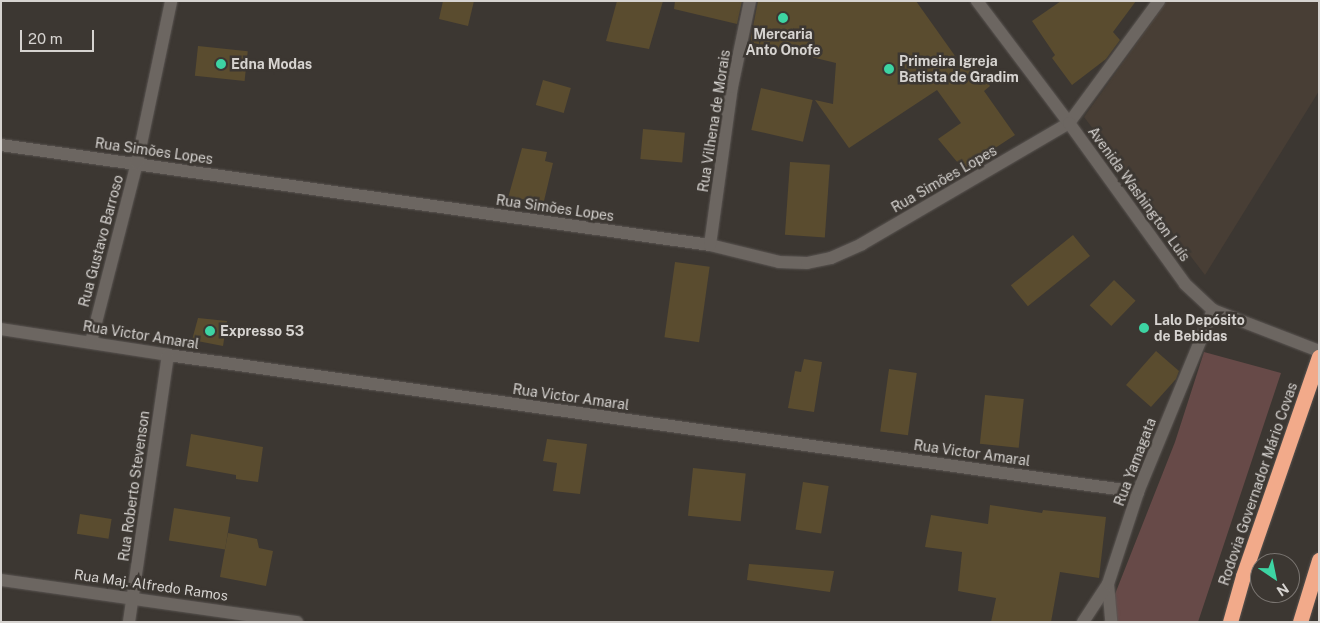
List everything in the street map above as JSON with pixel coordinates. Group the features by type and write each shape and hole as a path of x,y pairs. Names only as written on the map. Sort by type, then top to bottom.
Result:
{"highway":[{"name":"Rodovia Governador Mário Covas","path":"1230,622 1243,576 1319,357"},
{"path":"1300,622 1319,560"}],"street":[{"name":"Rua Gustavo Barroso","path":"91,342 137,164 171,1"},
{"name":"Rua Vilhena de Morais","path":"710,245 732,87 750,1"},
{"name":"Avenida Washington Luís","path":"977,1 1069,123 1185,284 1213,310 1319,350"},
{"path":"1069,123 1159,1"},
{"name":"Rua Simões Lopes","path":"1,145 710,245 779,262 807,263 832,258 862,244 1069,123"},
{"name":"Rua Yamagata","path":"1082,622 1108,584 1138,492 1213,310"},
{"name":"Rua Victor Amaral","path":"1,329 168,355 1138,492"},
{"name":"Rua Roberto Stevenson","path":"129,622 168,355"},
{"name":"Rua Maj. Alfredo Ramos","path":"1,580 133,597 297,622"},
{"path":"1108,584 1111,622"}],"shaded area":[{"path":"1167,1 1319,1 1319,91 1205,275 1084,117"},
{"path":"1204,352 1281,373 1198,622 1104,622 1175,442"}],"building":[{"path":"443,1 474,1 468,26 439,19"},
{"path":"617,1 663,1 649,49 606,41"},
{"path":"675,1 742,1 737,24 674,9"},
{"name":"Primeira Igreja Batista de Gradim","path":"758,1 916,1 965,70 974,64 990,86 984,91 1015,135 963,169 938,139 961,123 937,90 849,148 815,100 833,104 836,63 750,42"},
{"path":"1061,1 1136,1 1113,32 1120,40 1106,59 1072,85 1052,58 1055,55 1032,21"},
{"name":"Edna Modas","path":"198,46 248,51 245,81 195,76"},
{"path":"543,80 571,88 564,113 536,105"},
{"path":"761,88 813,100 803,142 751,130"},
{"path":"643,129 685,133 682,163 640,159"},
{"path":"522,148 547,152 545,161 553,163 544,201 508,198"},
{"path":"790,162 830,165 825,238 785,235"},
{"path":"1073,235 1090,256 1028,306 1011,285"},
{"path":"675,262 710,267 699,342 664,337"},
{"path":"1114,280 1136,301 1111,326 1090,305"},
{"name":"Expresso 53","path":"198,318 227,321 223,346 192,340"},
{"path":"1156,351 1179,371 1176,379 1151,407 1126,385"},
{"path":"804,359 822,362 814,412 788,408 795,371 801,372"},
{"path":"889,369 917,373 908,435 880,431"},
{"path":"985,395 1024,399 1019,448 980,444"},
{"path":"191,434 263,447 258,482 236,479 236,475 186,466"},
{"path":"547,439 587,444 580,494 553,491 557,463 543,461"},
{"path":"693,468 746,474 741,521 688,516"},
{"path":"803,482 829,486 821,533 795,529"},
{"path":"990,505 1042,513 1043,510 1106,517 1099,578 1060,572 1051,622 991,622 996,598 958,591 962,552 925,547 931,515 988,524"},
{"path":"174,508 230,517 225,550 169,541"},
{"path":"80,514 112,519 108,539 77,534"},
{"path":"228,533 257,539 259,548 273,551 266,586 220,577"},
{"path":"749,564 834,571 830,592 747,580"}],"place":[{"name":"Mercaria Anto Onofe","path":"783,18"},
{"name":"Edna Modas","path":"221,64"},
{"name":"Primeira Igreja Batista de Gradim","path":"889,69"},
{"name":"Lalo Depósito de Bebidas","path":"1144,328"},
{"name":"Expresso 53","path":"210,331"}]}
